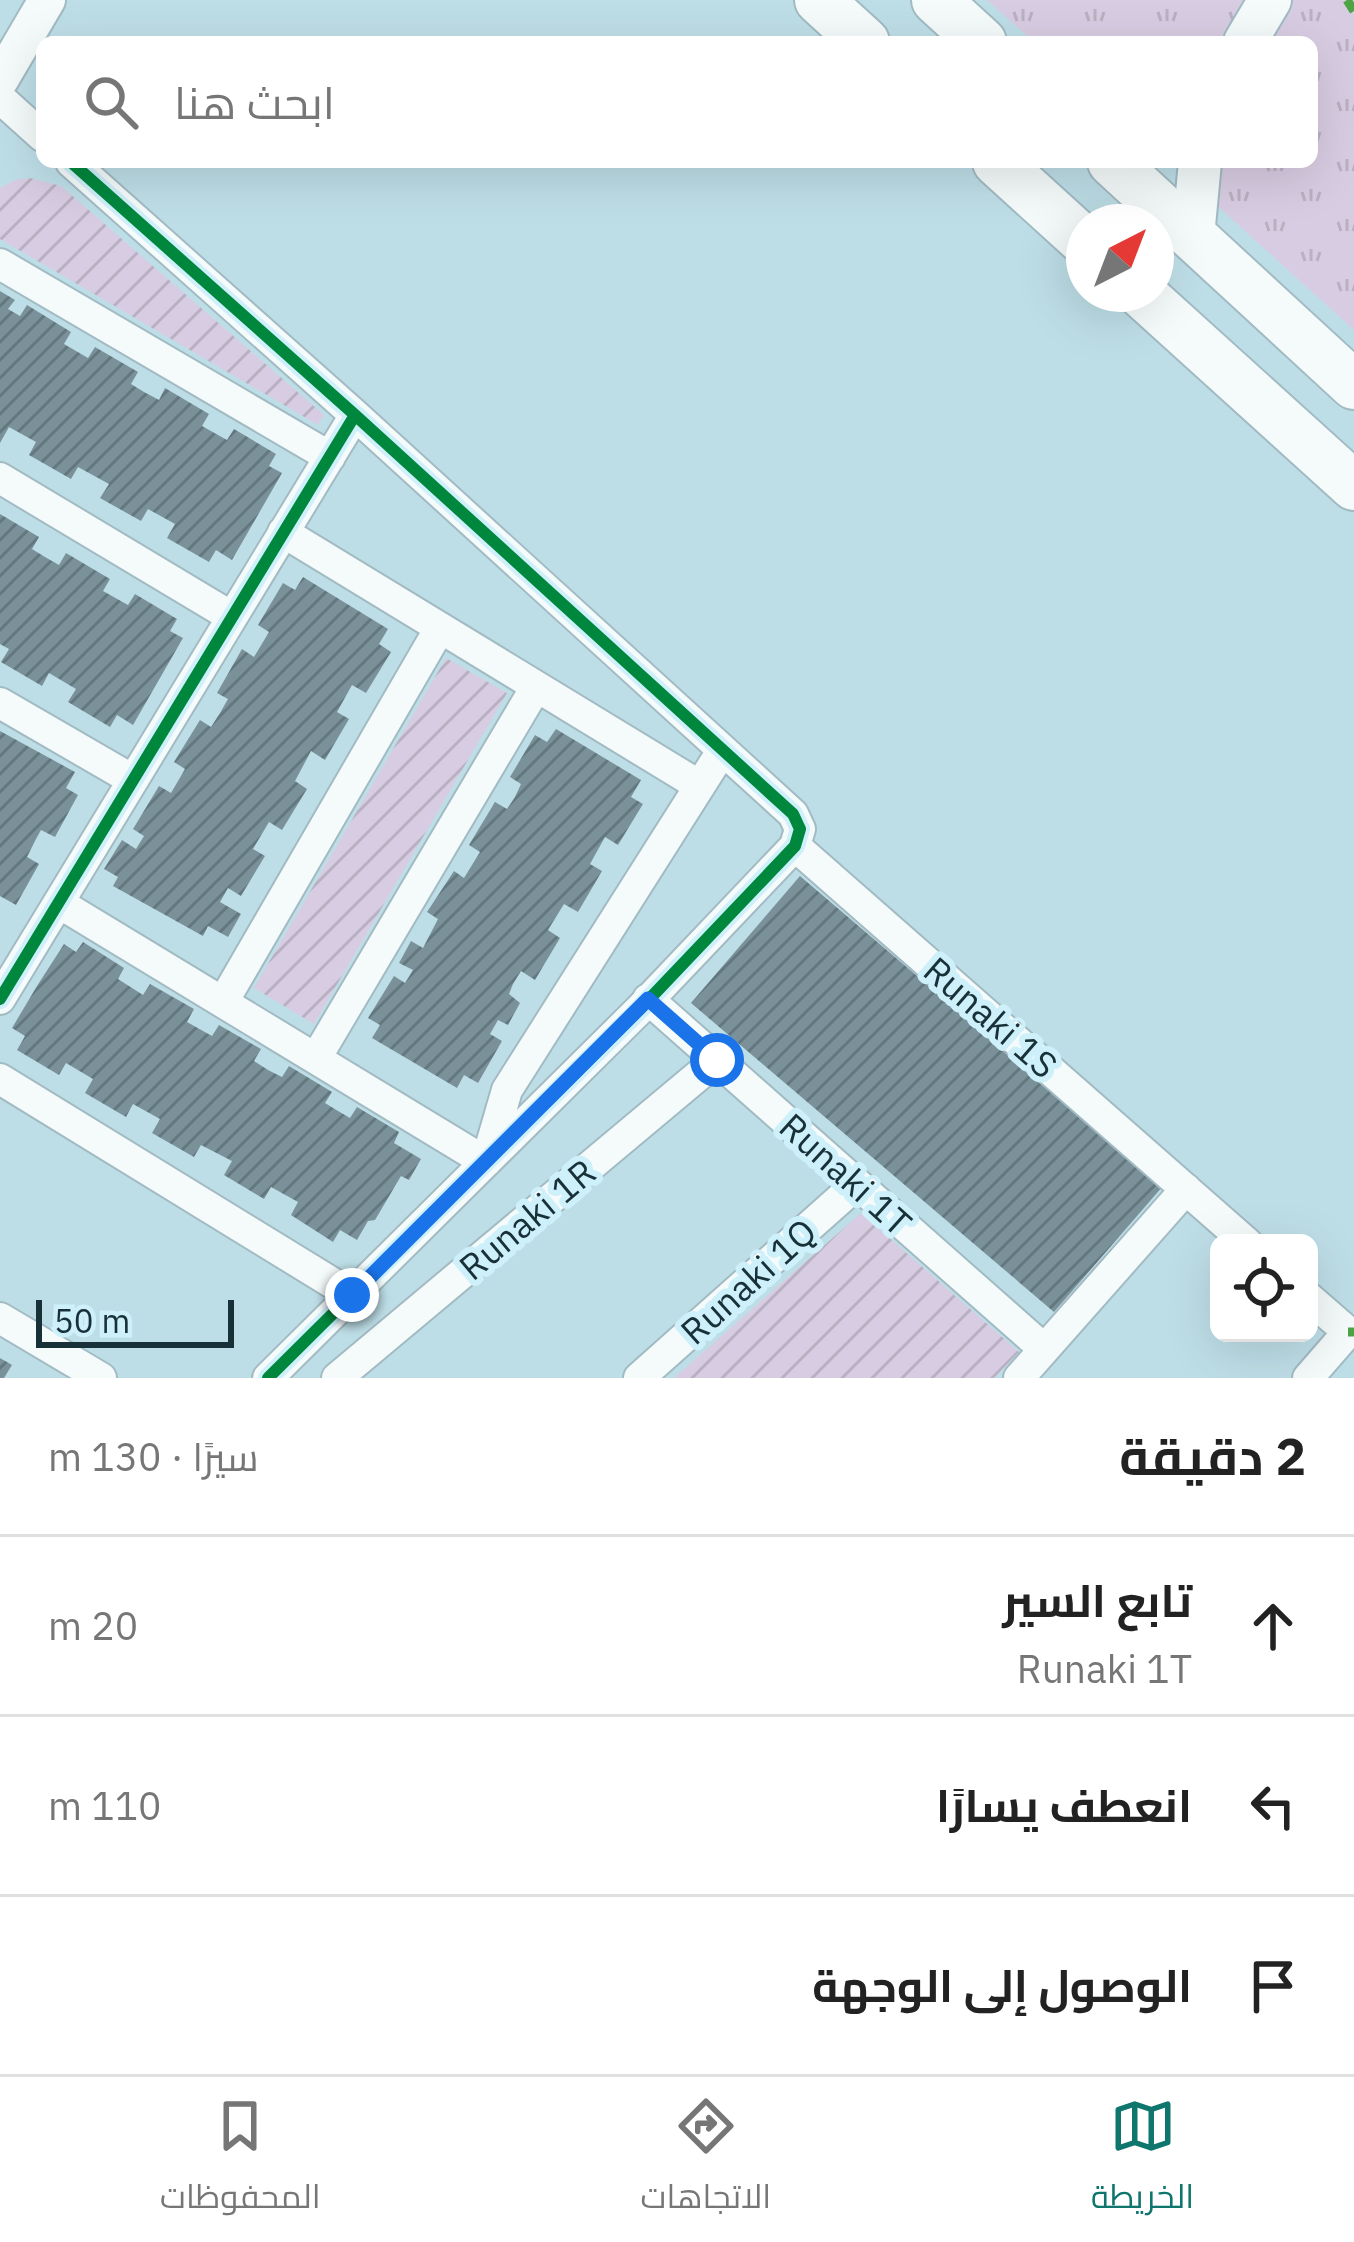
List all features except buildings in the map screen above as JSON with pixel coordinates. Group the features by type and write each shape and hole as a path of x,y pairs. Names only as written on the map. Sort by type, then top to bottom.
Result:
{"highway":[{"path":"819,0 858,36"},
{"path":"936,0 975,36"},
{"path":"1004,168 1066,225"},
{"path":"1119,168 1354,385"},
{"path":"1162,312 1354,486"}],"main road":[{"path":"1249,36 1270,0"},
{"path":"1193,236 1199,168"}],"street":[{"path":"0,80 46,0"},
{"path":"0,98 36,131"},
{"path":"78,168 793,814 800,829 795,845 648,999 268,1378"},
{"path":"0,264 330,457"},
{"path":"0,1000 355,415"},
{"path":"0,478 232,616"},
{"path":"283,532 700,786"},
{"path":"223,1002 440,628"},
{"path":"316,1058 536,686"},
{"path":"0,703 133,780"},
{"path":"486,1162 507,1090 722,751"},
{"name":"Runaki 1S","path":"795,845 1237,1234"},
{"path":"58,903 486,1162"},
{"name":"Runaki 1T","path":"648,999 1044,1349"},
{"name":"Runaki 1R","path":"337,1378 717,1060"},
{"path":"0,1079 352,1295"},
{"name":"Runaki 1Q","path":"639,1378 857,1184"},
{"path":"1019,1378 1186,1189"},
{"path":"1308,1378 1348,1332 1318,1306"},
{"path":"0,1318 101,1378"}],"green space":[{"path":"987,0 1354,0 1354,330 1176,168 1318,168 1318,36 1027,36"},
{"path":"30,178 61,186 324,415 318,425 0,239 0,188"},
{"path":"446,658 507,693 314,1024 254,988"},
{"path":"861,1213 1019,1352 994,1378 674,1378"}],"marked path":[{"path":"1347,0 1354,11"},
{"path":"1348,1332 1354,1332"}],"cycle path":[{"path":"78,168 793,814 800,829 795,846 639,1010 268,1378"},
{"path":"0,999 355,415"}],"route":[{"path":"352,1295 648,999 717,1060"}]}
